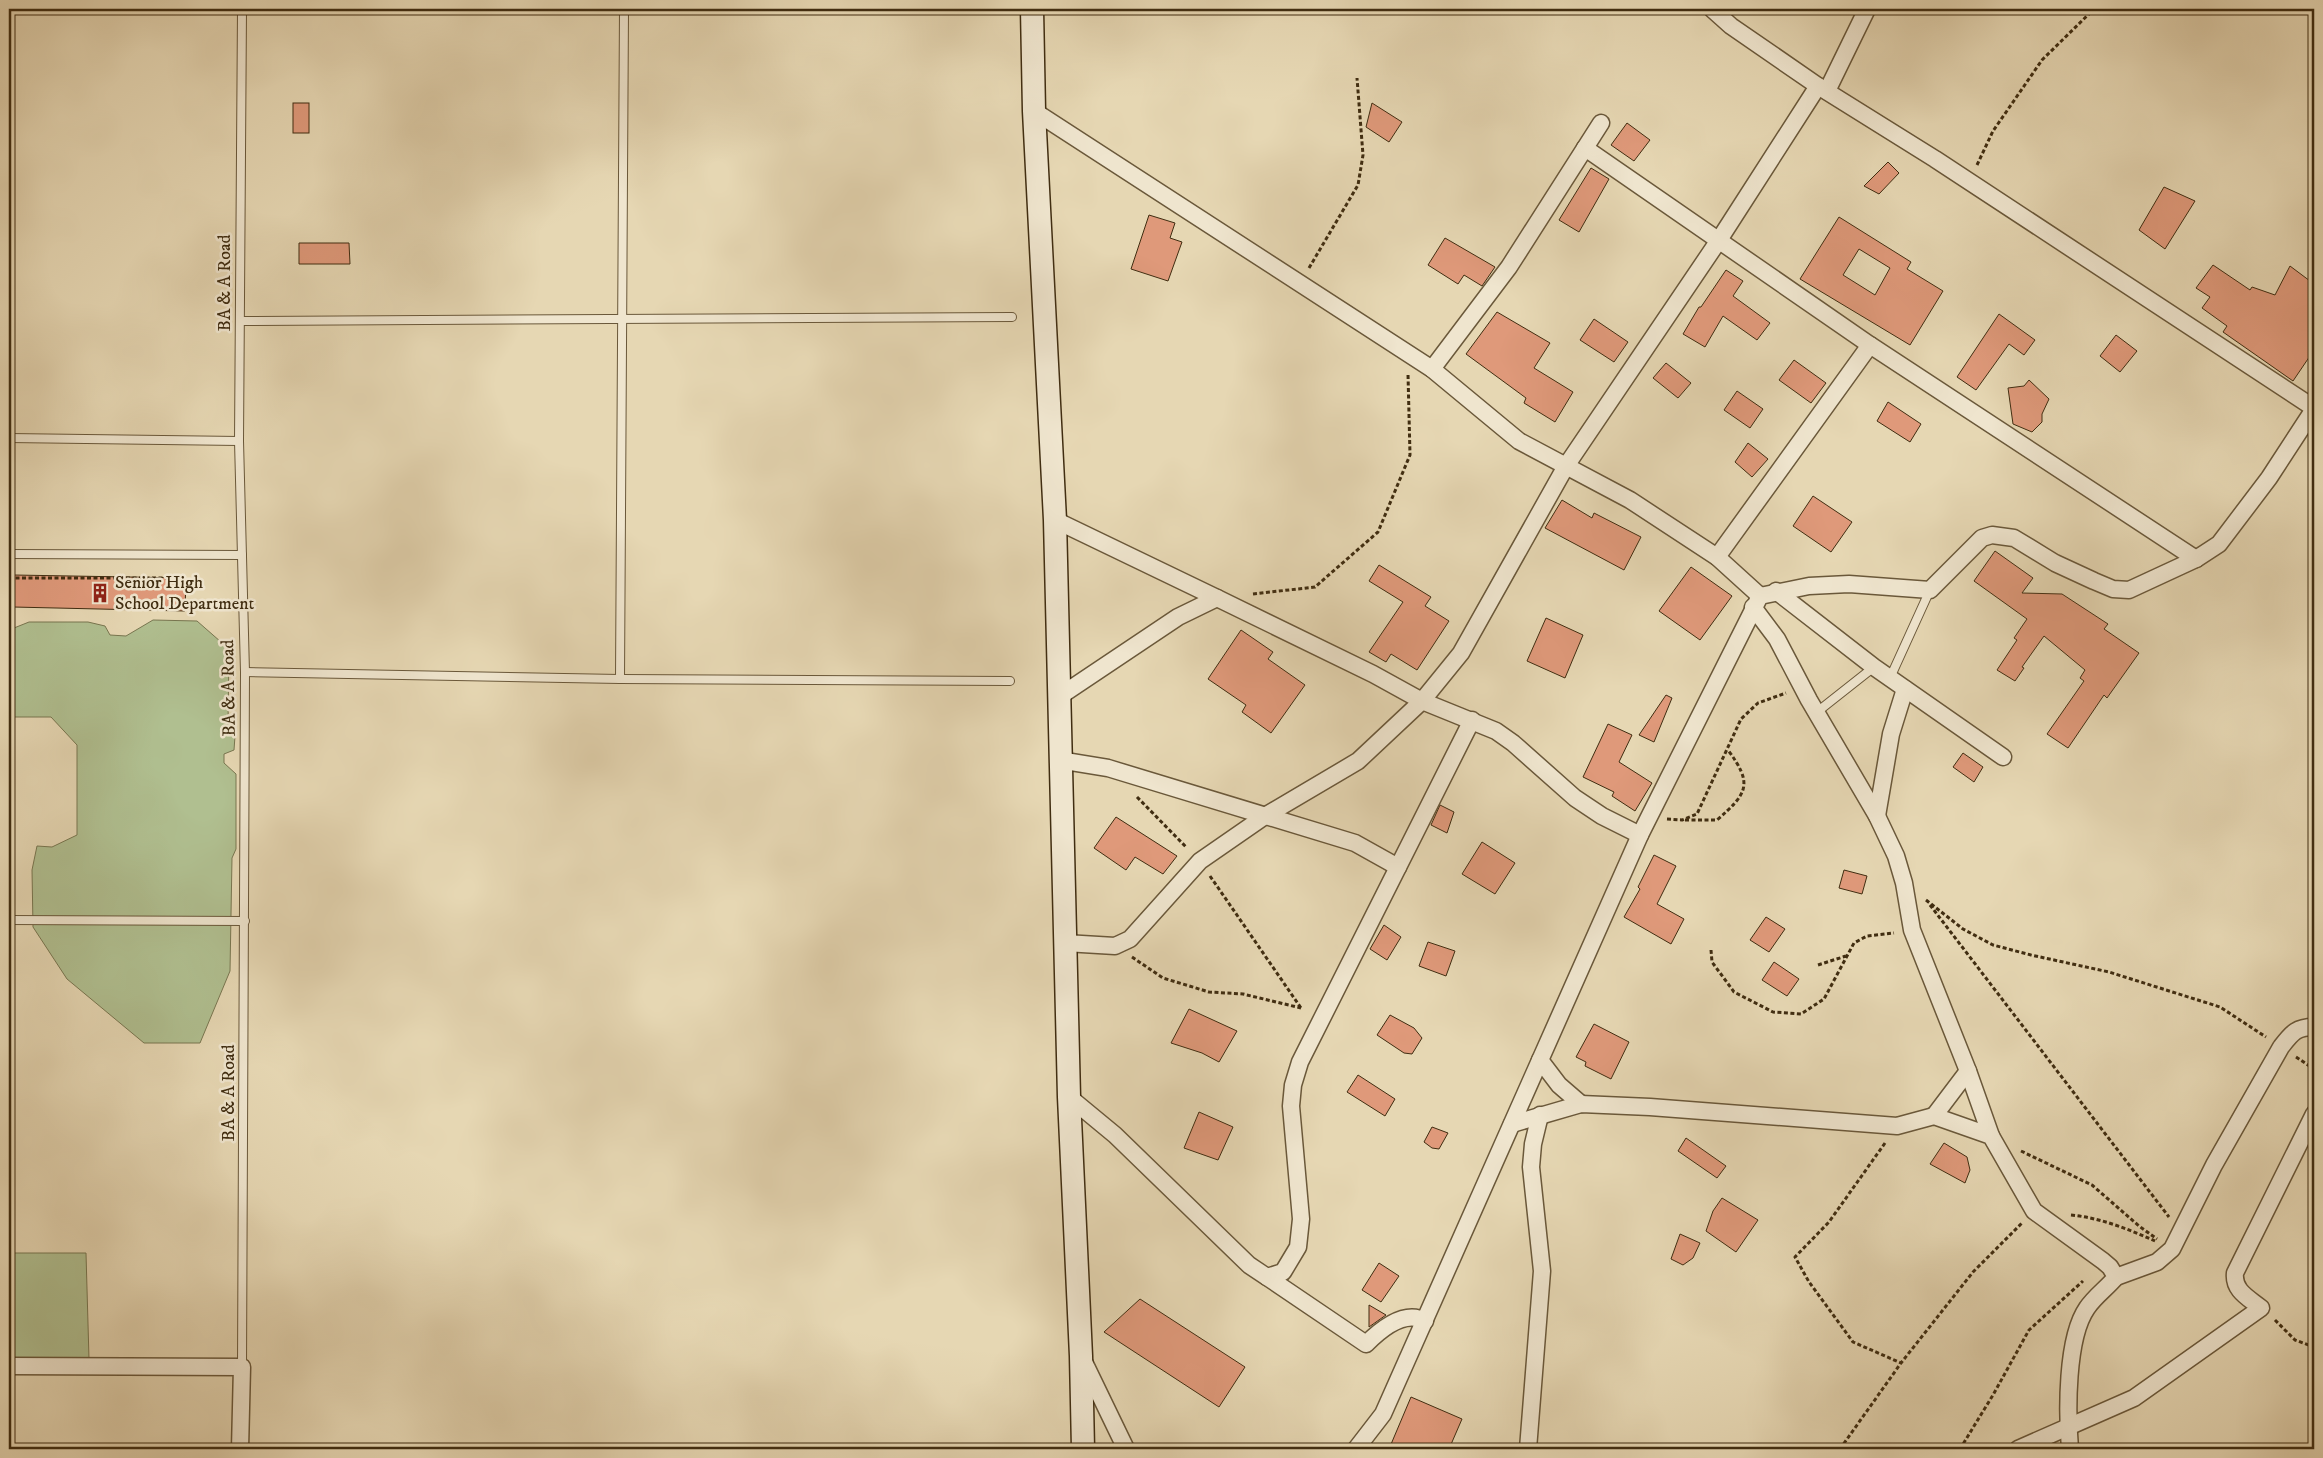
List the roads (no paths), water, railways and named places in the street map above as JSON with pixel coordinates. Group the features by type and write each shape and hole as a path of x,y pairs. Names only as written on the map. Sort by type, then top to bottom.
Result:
{"street":[{"path":"1032,9 1034,111 1055,520 1060,696 1059,760 1069,1097 1081,1356 1082,1449"},
{"path":"1356,1449 1383,1414 1640,835 1756,601 1776,591 1849,584 1930,590 1982,538 1992,535 2014,538 2055,563 2094,582 2120,591 2137,587 2196,558 2219,544 2269,478 2314,409 1969,181 1823,89 1731,26 1712,9"},
{"path":"1065,943 1115,946 1130,939 1142,927 1154,910 1200,861 1265,816 1358,760 1422,701 1461,653 1566,466 1823,89 1867,9"},
{"path":"1034,111 1432,369 1519,441 1630,500 1717,558 1756,601 1802,688 1877,816 1896,856 1904,883 1912,930 1968,1071 1991,1136 2034,1211 2103,1261 2110,1267 2114,1279"},
{"path":"1432,369 1509,267 1561,189 1601,122"},
{"path":"1584,148 1870,344 2196,558"},
{"path":"1717,558 1870,344"},
{"path":"1055,520 1373,674 1422,701 1496,731 1513,743 1575,798 1602,816 1640,835"},
{"path":"1776,591 1874,667 2003,757"},
{"path":"1060,696 1178,617 1217,598"},
{"path":"1877,816 1891,734 1905,689"},
{"path":"1267,1277 1283,1272 1298,1247 1302,1219 1291,1106 1293,1085 1300,1062 1472,720"},
{"path":"1059,760 1108,768 1356,843 1398,867"},
{"path":"2070,1449 2068,1426 2072,1351 2077,1326 2087,1307 2114,1279 2156,1262 2172,1249 2182,1233 2214,1165 2281,1047 2292,1033 2302,1027 2314,1027"},
{"path":"1540,1060 1559,1085 1581,1104"},
{"path":"1934,1116 1968,1071"},
{"path":"1069,1097 1115,1135 1249,1265 1366,1344 1384,1326 1399,1320 1419,1318 1424,1321"},
{"path":"1512,1124 1581,1104 1650,1107 1897,1126 1934,1116 1991,1136"},
{"path":"2018,1449 2134,1398 2261,1308 2238,1290 2234,1282 2235,1273 2314,1114"},
{"path":"1528,1449 1542,1271 1531,1167 1533,1144 1540,1116"},
{"path":"1081,1356 1126,1449"},
{"path":"9,1366 242,1366 240,1449"}],"lane":[{"name":"BA & A Road","path":"242,9 239,441 245,672 242,1366"},
{"path":"620,679 624,9"},
{"path":"240,321 1012,317"},
{"path":"9,438 239,441"},
{"path":"9,554 242,555"},
{"path":"1890,678 1930,590"},
{"path":"1817,712 1874,667"},
{"path":"245,672 620,679 1010,680"},
{"path":"9,920 245,921"}],"place":[{"name":"Senior High School Department","path":"100,593"}]}
